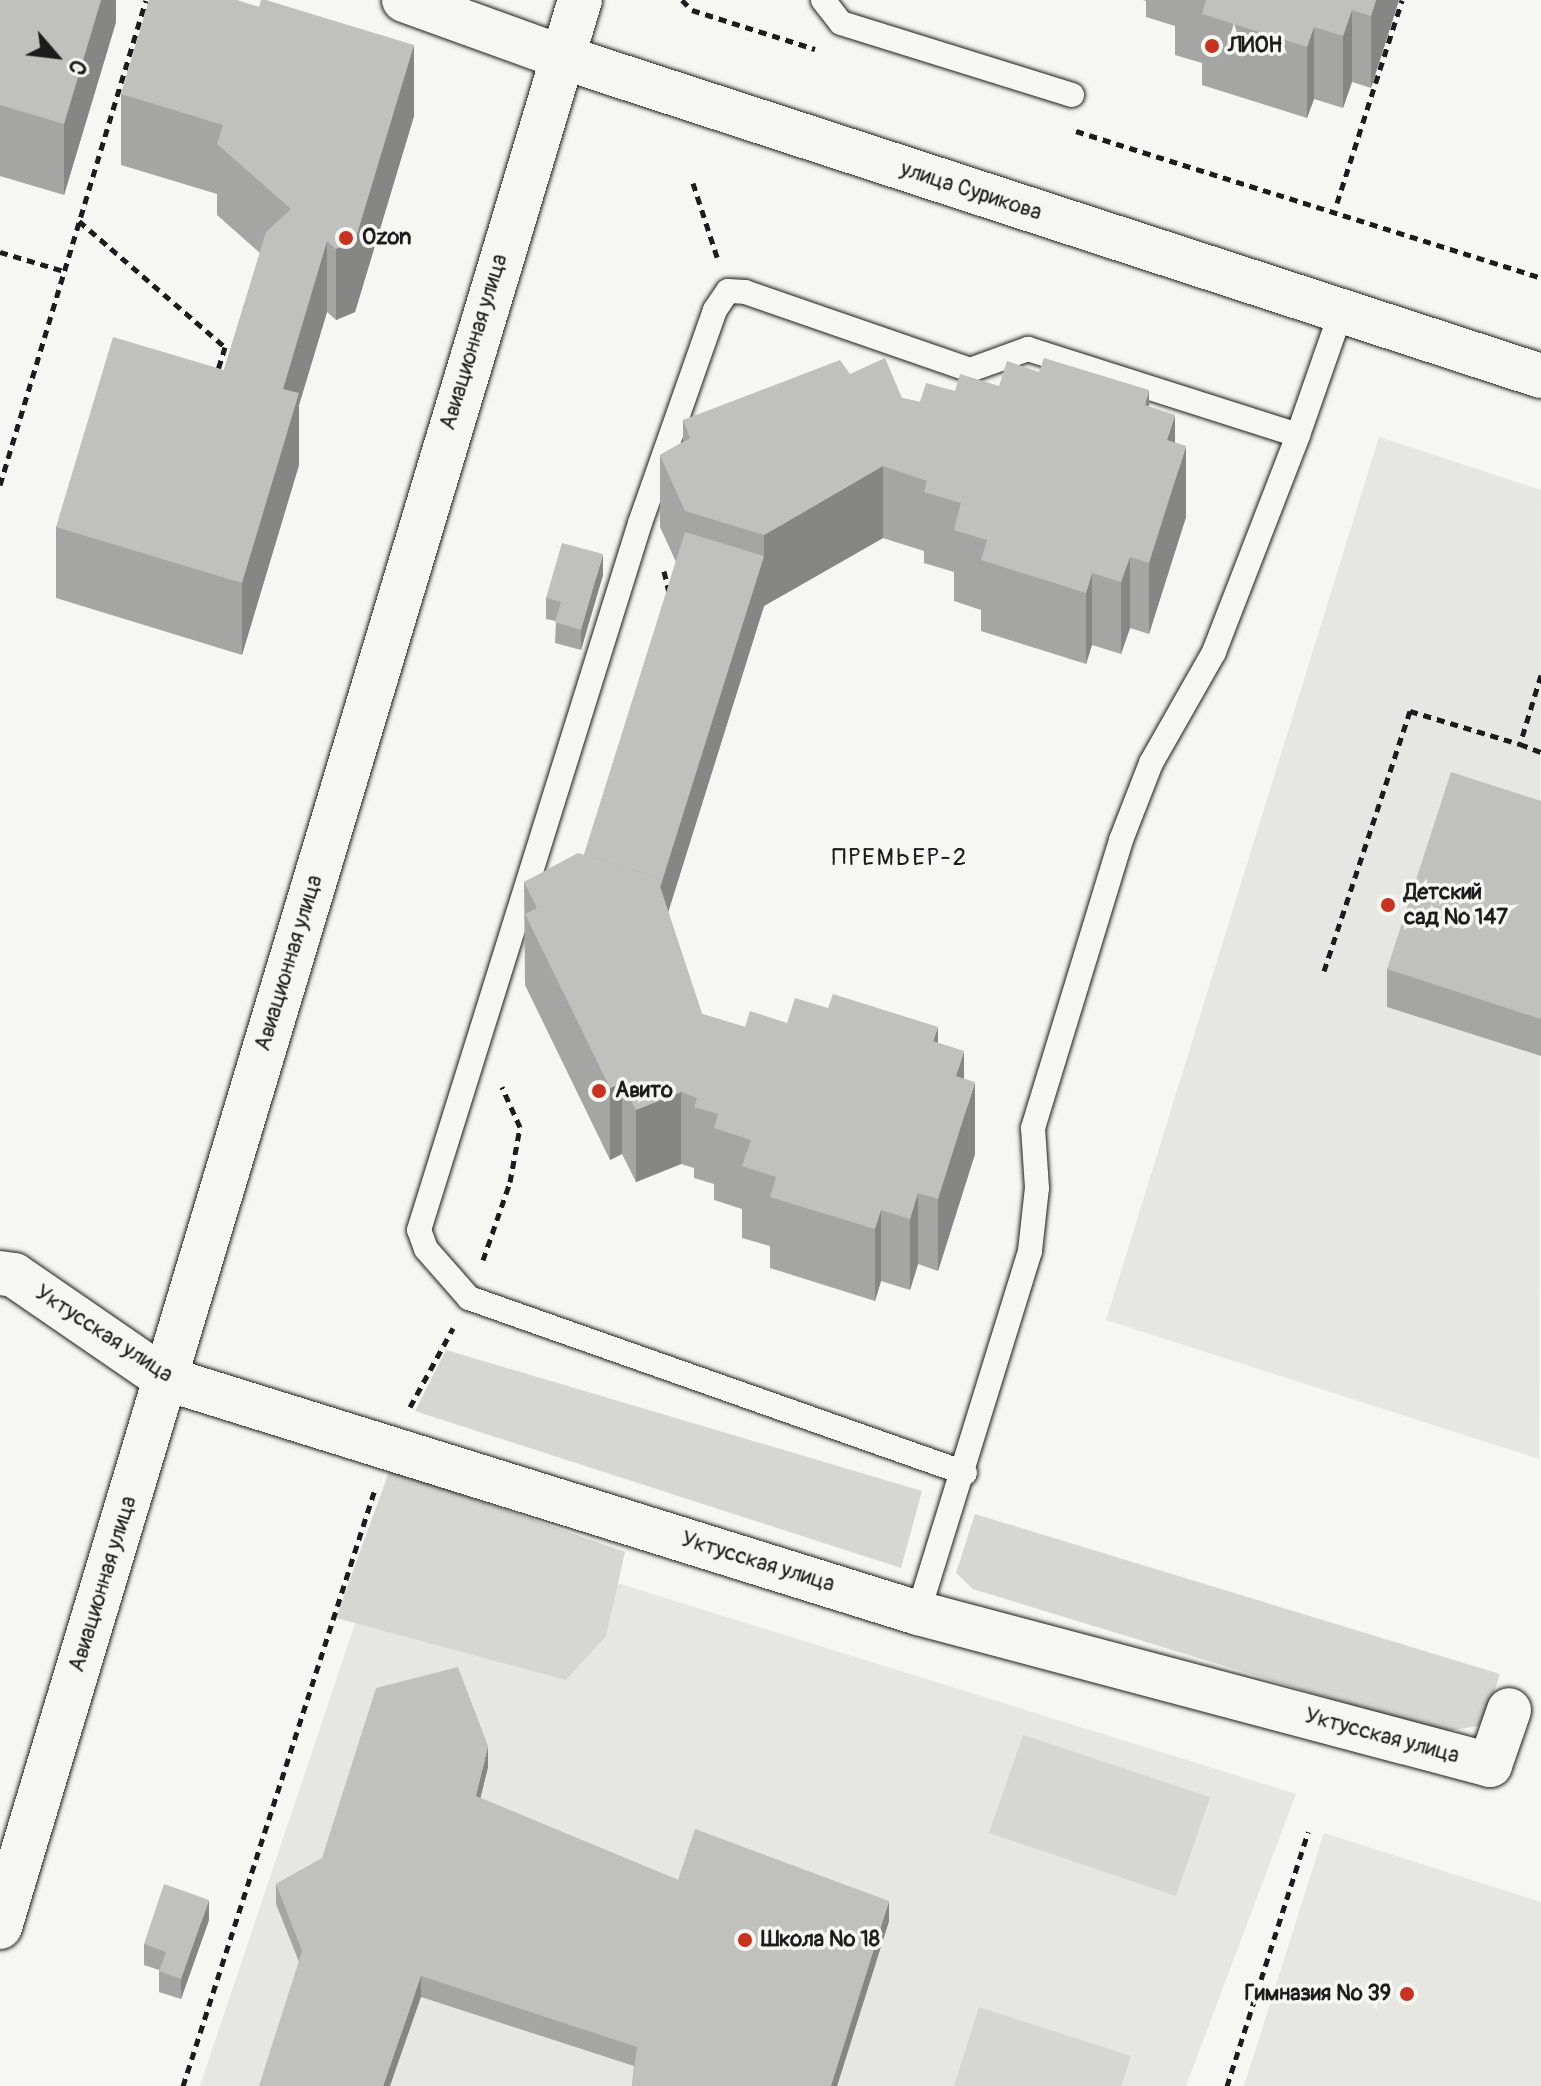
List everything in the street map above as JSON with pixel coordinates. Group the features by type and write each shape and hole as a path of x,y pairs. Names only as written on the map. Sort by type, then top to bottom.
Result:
{"street":[{"name":"улица Сурикова","path":"404,0 559,56 1541,376"},
{"name":"Авиационная улица","path":"0,1927 559,56 580,0"},
{"name":"Уктусская улица","path":"0,1273 14,1275 164,1378 918,1613 1490,1765 1509,1710"}],"lane":[{"path":"823,0 841,23 1072,95"},
{"path":"965,1473 469,1298 438,1268 419,1230 640,523 715,310 728,291 745,292 970,370 1028,349 1298,435"},
{"path":"918,1613 965,1473 1030,1251 1037,1188 1033,1128 1121,840 1151,763 1214,652 1298,435 1341,312"}],"path":[{"path":"0,485 146,0"},
{"path":"682,0 692,10 829,53"},
{"path":"1337,203 1402,0"},
{"path":"1071,130 1541,278"},
{"path":"693,183 728,291"},
{"path":"79,221 225,347 212,389"},
{"path":"0,252 64,271"},
{"path":"1520,744 1541,675"},
{"path":"1324,971 1410,711 1541,752"},
{"path":"183,2086 389,1446 469,1298"},
{"path":"1227,2086 1308,1832"}],"shaded area":[{"name":"Детский сад № 147","path":"1379,437 1541,490 1539,1459 1106,1320"},
{"path":"446,1350 922,1491 901,1568 415,1411"},
{"path":"390,1469 625,1552 606,1636 566,1680 336,1618"},
{"name":"Школа № 18","path":"392,1513 1296,1794 1186,2086 200,2086"},
{"path":"975,1514 1500,1674 1489,1708 1478,1726 1440,1732 973,1589 956,1573"},
{"path":"1023,1735 1210,1797 1176,1896 989,1833"},
{"name":"Гимназия № 39","path":"1324,1833 1541,1902 1541,2086 1244,2086"},
{"path":"979,2007 1131,2056 1121,2086 954,2086"}],"building":[{"path":"0,0 101,0 64,124 0,105"},
{"path":"149,0 237,0 259,7 261,0 266,0 414,45 355,241 336,249 327,241 283,389 299,393 242,583 56,527 113,337 224,370 266,232 291,209 217,144 223,125 121,94"},
{"path":"1206,0 1376,0 1371,16 1352,10 1343,36 1314,27 1307,47 1202,14"},
{"path":"885,358 902,398 920,402 926,383 955,391 960,374 999,386 1007,361 1039,372 1044,358 1149,390 1145,405 1175,415 1167,440 1186,446 1149,563 1130,557 1121,582 1092,573 1086,593 981,560 987,540 954,530 961,503 924,492 927,481 883,466 764,535 685,511 660,455 690,438 683,420 840,360 850,374"},
{"path":"685,532 764,556 660,887 657,877 584,855"},
{"path":"562,543 603,554 581,630 555,622 561,602 546,598"},
{"path":"1451,772 1541,801 1541,1019 1387,969"},
{"path":"578,853 657,877 702,1014 745,1027 750,1011 787,1023 795,998 828,1008 833,994 938,1027 933,1041 964,1051 956,1076 975,1082 938,1199 918,1193 910,1219 881,1210 875,1229 770,1197 776,1177 742,1166 751,1140 714,1128 718,1114 694,1107 697,1098 681,1092 636,1110 622,1083 610,1088 525,914 537,908 524,882"},
{"path":"458,1667 488,1746 476,1796 678,1880 695,1829 889,1901 831,2086 632,2086 637,2047 421,1976 383,2086 259,2086 302,1951 276,1884 322,1858 376,1688"},
{"path":"164,1884 209,1900 181,1979 159,1971 166,1952 144,1944"}],"place":[{"name":"ЛИОН","path":"1212,46"},
{"name":"Ozon","path":"346,238"},
{"name":"Детский сад № 147","path":"1388,905"},
{"name":"Авито","path":"599,1091"},
{"name":"Школа № 18","path":"745,1940"},
{"name":"Гимназия № 39","path":"1407,1994"}],"district":[{"name":"ПРЕМЬЕР-2","path":"900,858"}]}
